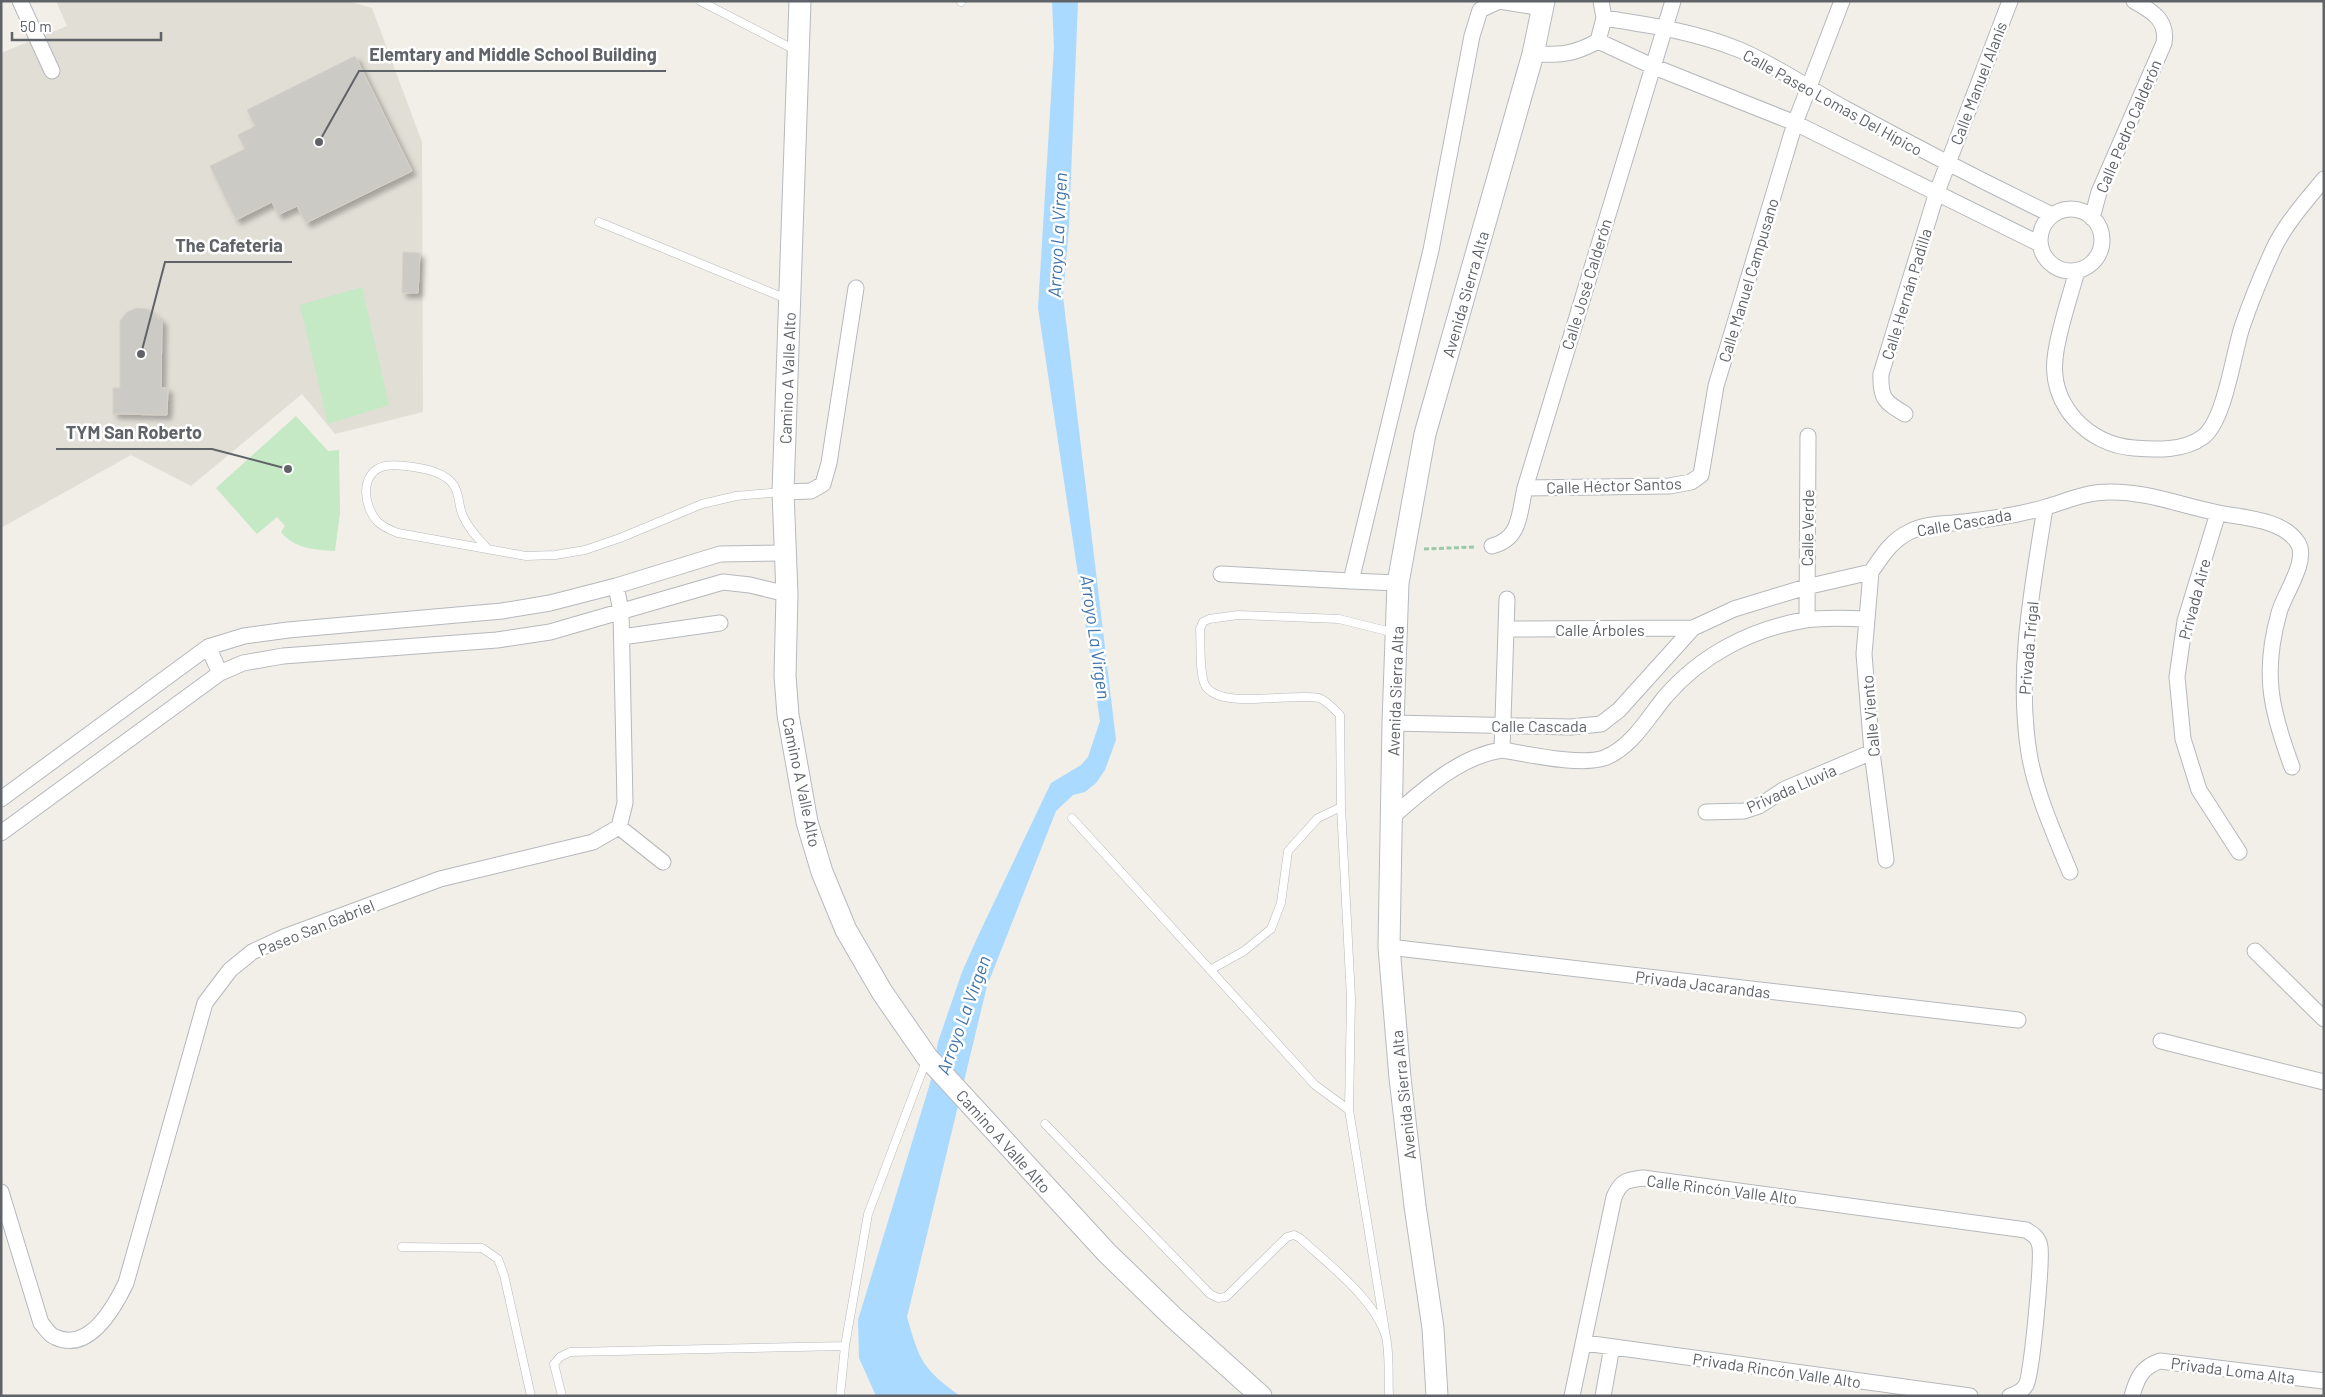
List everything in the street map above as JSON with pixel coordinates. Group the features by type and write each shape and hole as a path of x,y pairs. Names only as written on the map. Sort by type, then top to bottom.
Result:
{"street":[{"path":"20,1 52,71"},
{"name":"Camino A Valle Alto","path":"800,1 782,492 787,594 785,676 788,715 807,822 822,872 846,930 882,992 929,1060 1107,1253 1172,1318 1261,1396"},
{"path":"1351,581 1431,250 1472,36 1480,10 1499,1 1544,5"},
{"path":"1533,54 1565,55 1577,52 1598,41 1604,18 1601,1"},
{"name":"Calle José Calderón","path":"1492,546 1508,540 1517,527 1525,488 1673,1"},
{"name":"Calle Manuel Campusano","path":"1701,475 1716,386 1795,124 1842,1"},
{"name":"Calle Manuel Alanís","path":"1947,164 2010,1"},
{"name":"Calle Pedro Calderón","path":"2092,218 2098,192 2164,43 2163,23 2152,10 2134,1"},
{"name":"Avenida Sierra Alta","path":"1437,1396 1431,1310 1415,1206 1400,1078 1389,947 1393,723 1398,583 1425,434 1533,54 1544,5"},
{"name":"Calle Paseo Lomas Del Hípico","path":"1604,18 1665,27 1739,50 1766,62 1808,88 1947,164 2052,215"},
{"name":"Calle Paseo Lomas Del Hípico","path":"1598,41 1652,66 1795,124 2040,244"},
{"name":"Calle Hernán Padilla","path":"1905,414 1883,398 1880,390 1881,374 1947,164"},
{"path":"2077,271 2054,360 2058,391 2072,419 2096,438 2124,448 2156,450 2182,446 2203,437 2216,422 2242,328 2274,248 2295,215 2324,179"},
{"path":"2077,209 2092,218 2101,230 2100,252 2095,261 2077,271 2064,271 2052,266 2044,256 2040,244 2042,227 2052,215 2064,210 2077,209"},
{"path":"782,492 810,491 823,484 829,463 856,288"},
{"name":"Calle Verde","path":"1807,620 1808,436"},
{"name":"Calle Héctor Santos","path":"1525,488 1669,486 1691,482 1701,475"},
{"name":"Calle Cascada","path":"1393,723 1586,727 1601,724 1619,710 1693,628 1734,609 1806,587 1871,572 1896,539 1911,531 1927,526 1980,520 2045,508 2079,496 2108,492 2150,495 2218,513 2251,517 2272,524 2290,534 2300,549 2295,576 2280,610 2270,644 2269,682 2275,722 2292,768"},
{"name":"Privada Trigal","path":"2045,508 2024,644 2023,699 2029,755 2048,818 2070,872"},
{"name":"Privada Aire","path":"2218,513 2185,621 2177,677 2183,739 2199,790 2239,852"},
{"path":"1,799 208,647 244,636 288,630 502,611 550,603 616,586 720,554 786,553"},
{"path":"720,554 723,582"},
{"name":"Calle Viento","path":"1871,572 1864,654 1872,752 1886,860"},
{"path":"1221,574 1398,583"},
{"path":"1,833 220,673 243,663 283,656 497,640 550,632 723,582 750,585 787,594"},
{"path":"616,586 621,611 626,802 619,827 662,862"},
{"path":"1502,750 1507,599"},
{"path":"426,617 426,644"},
{"name":"Calle Cascada","path":"1392,817 1434,782 1481,755 1502,750 1586,761 1612,754 1626,744 1640,729 1676,684 1710,656 1745,638 1776,626 1807,620 1866,619"},
{"path":"622,637 720,623"},
{"name":"Calle Árboles","path":"1506,629 1693,628"},
{"path":"208,647 220,673"},
{"path":"1619,710 1640,729"},
{"name":"Privada Lluvia","path":"1706,812 1744,810 1759,806 1785,789 1872,752"},
{"path":"56,760 72,782"},
{"name":"Paseo San Gabriel","path":"1,1192 40,1323 54,1337 71,1340 86,1336 102,1322 116,1304 126,1283 205,1003 230,970 252,952 284,937 440,880 593,842 619,827"},
{"name":"Privada Jacarandas","path":"1389,947 2018,1020"},
{"path":"2255,951 2324,1019"},
{"path":"2161,1041 2324,1082"},
{"name":"Calle Rincón Valle Alto","path":"1572,1396 1585,1343 1614,1198 1619,1186 1629,1180 1643,1178 2026,1230 2038,1239 2040,1266 2027,1385 2019,1393 2010,1396"},
{"name":"Privada Rincón Valle Alto","path":"1585,1343 1970,1396"},
{"path":"1603,1396 1612,1347"},
{"name":"Privada Loma Alta","path":"2132,1396 2137,1379 2144,1368 2160,1362 2324,1381"}],"lane":[{"path":"700,1 798,52"},
{"path":"599,222 789,300"},
{"path":"486,547 472,533 462,515 453,484 443,476 429,470 399,465 383,466 373,473 367,481 366,501 371,513 384,528 398,533 486,547 526,556 556,555 585,550 702,504 736,496 782,492"},
{"path":"1389,1396 1386,1337 1349,1110 1351,998 1340,807 1340,715 1320,698 1218,696 1211,693 1205,685 1203,677 1200,629 1203,622 1209,618 1238,615 1339,619 1396,633"},
{"path":"1210,970 1244,951 1271,929 1281,902 1288,851 1318,818 1340,807"},
{"path":"1072,818 1315,1085 1349,1110"},
{"path":"840,1396 845,1346 868,1214 929,1060"},
{"path":"1046,1124 1210,1294 1218,1298 1226,1297 1287,1237 1294,1235 1358,1292 1386,1337"},
{"path":"402,1247 482,1248 498,1259 504,1275 531,1396"},
{"path":"562,1396 554,1364 560,1357 570,1352 845,1346"}],"path":[{"path":"1403,550 1492,546"}],"shaded area":[{"path":"56,1 348,1 372,8 422,142 423,412 335,434 302,394 191,486 131,455 1,528 1,53 67,26"}],"green space":[{"path":"362,287 389,405 328,424 300,305"},
{"path":"296,416 328,451 339,450 340,513 335,551 312,549 292,542 281,532 285,526 277,517 257,534 216,488"}],"water":[{"name":"Arroyo La Virgen","path":"1052,1 1078,1 1069,226 1063,296 1116,740 1105,770 1096,783 1085,792 1073,795 1056,811 987,986 907,1317 915,1344 924,1363 930,1371 960,1396 876,1396 859,1358 858,1320 931,1080 938,1042 962,972 1051,783 1081,765 1088,757 1100,721 1038,308 1054,47"}],"building":[{"path":"355,56 412,171 306,223 297,206 278,215 272,202 236,220 210,166 245,149 238,135 255,126 247,110"},
{"path":"403,252 420,253 418,293 402,293"},
{"path":"137,308 148,309 162,321 161,388 168,388 167,415 113,414 113,388 120,388 120,321 127,312"}],"place":[{"name":"Elemtary and Middle School Building","path":"319,142"},
{"name":"The Cafeteria","path":"141,354"},
{"name":"TYM San Roberto","path":"288,469"}]}
